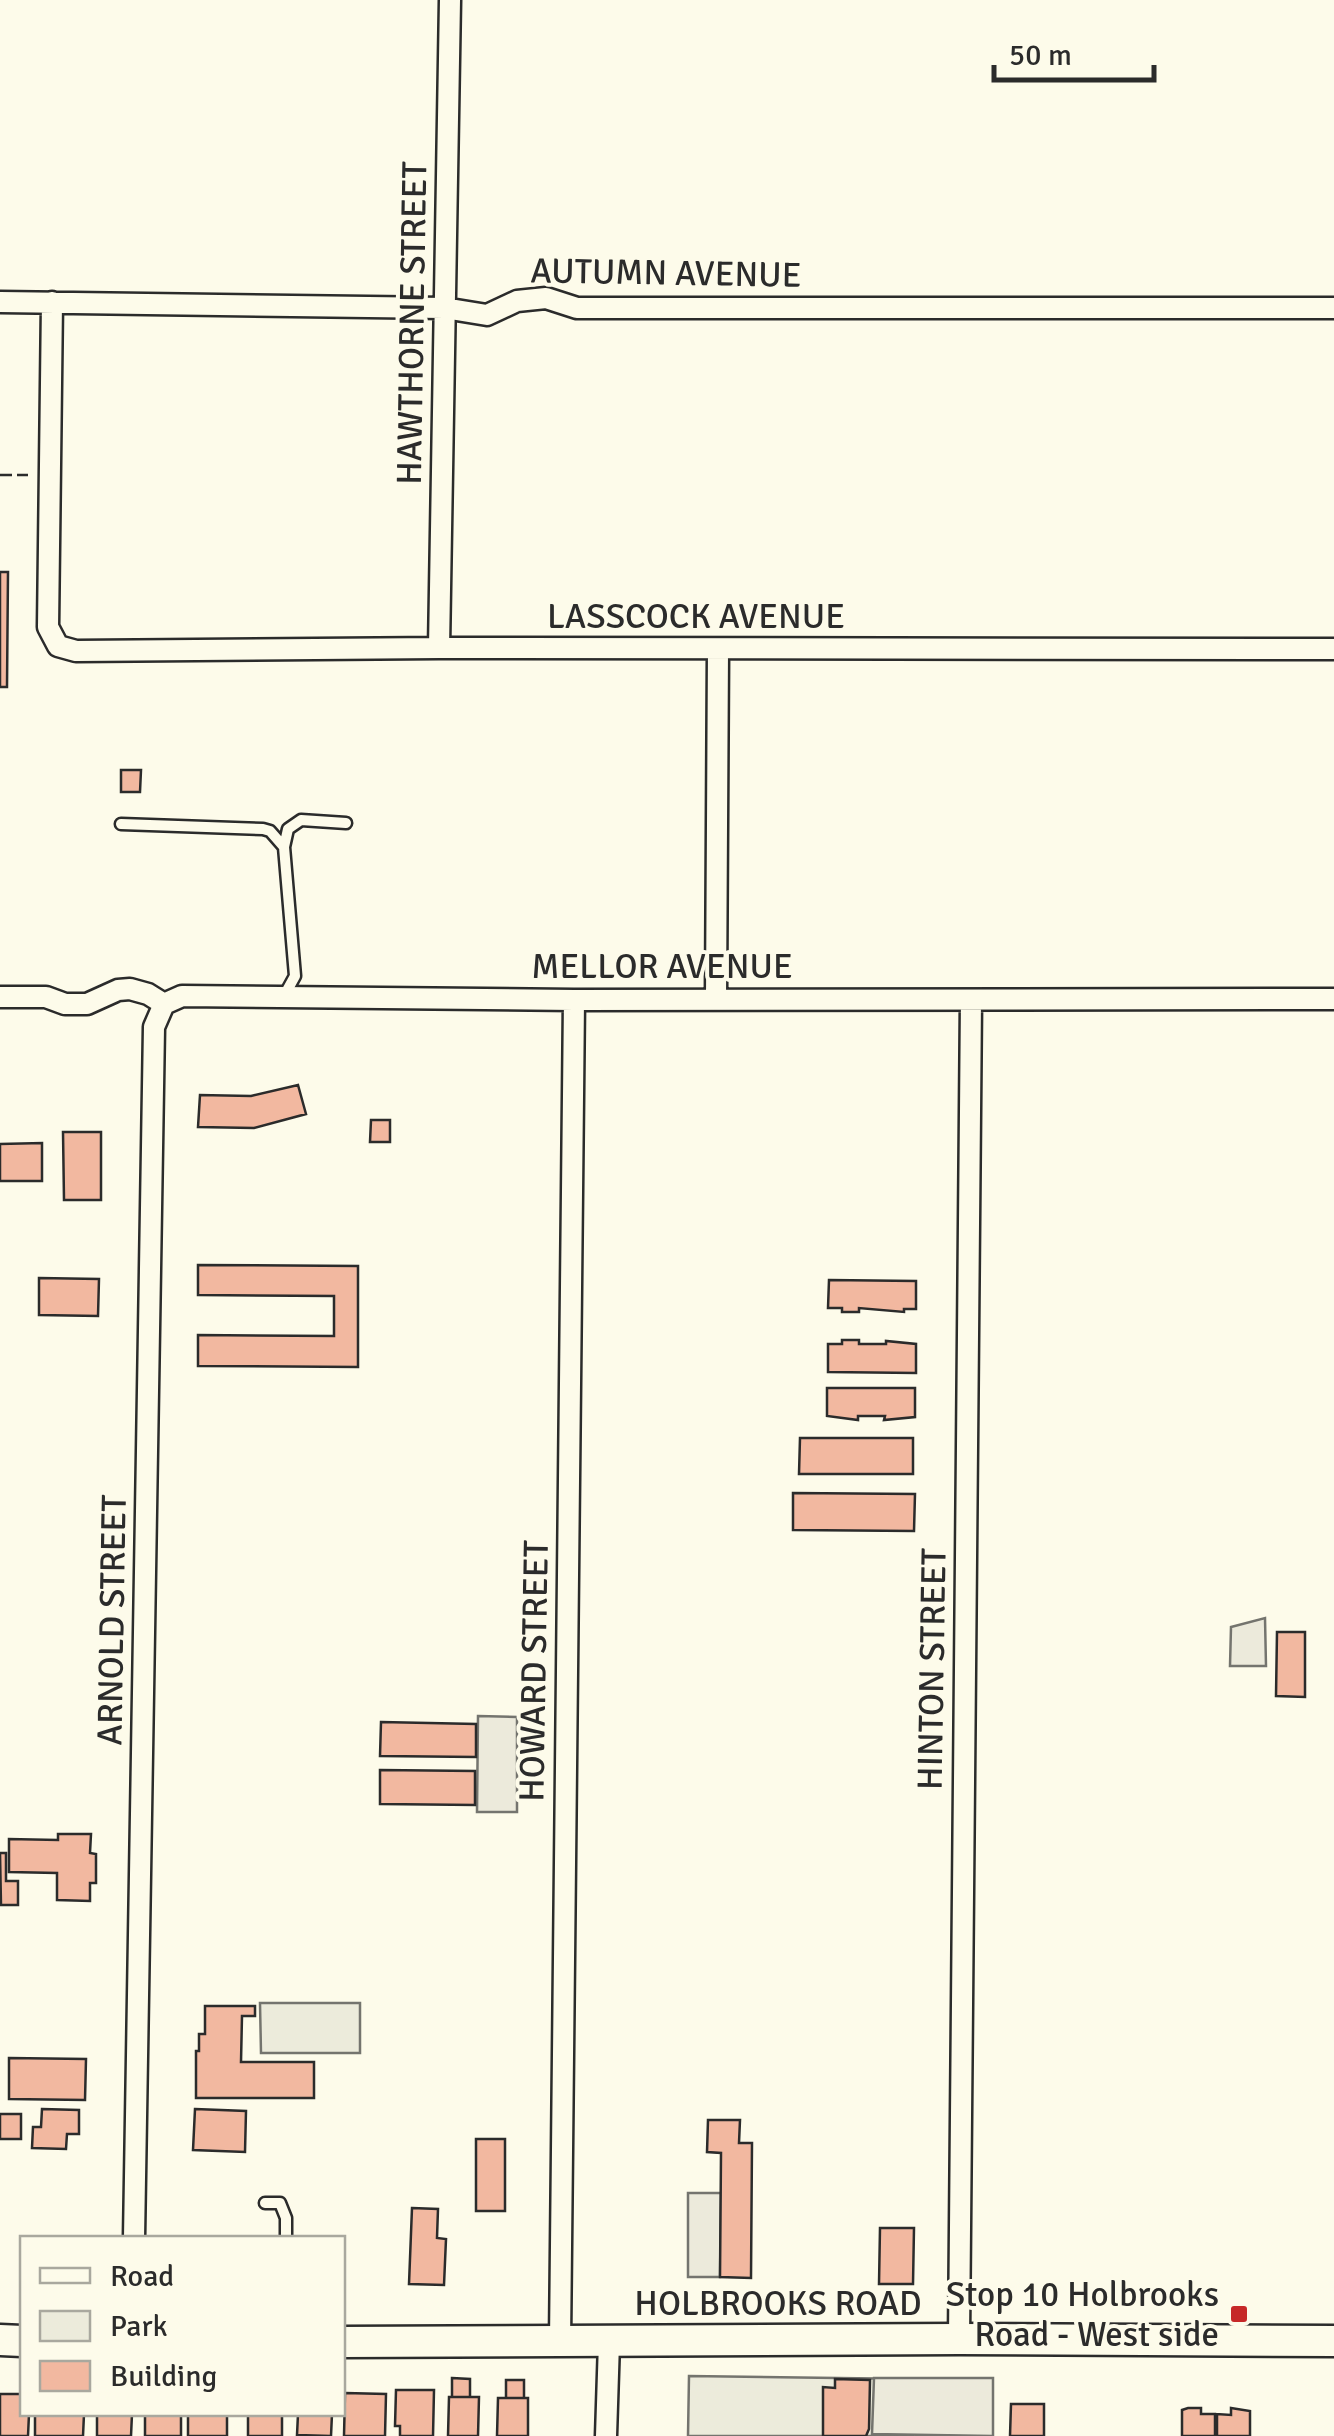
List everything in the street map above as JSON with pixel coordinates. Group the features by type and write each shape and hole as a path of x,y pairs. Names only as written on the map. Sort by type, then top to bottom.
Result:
{"main road":[{"name":"HOLBROOKS ROAD","path":"345,2342 1334,2341"}],"street":[{"name":"HAWTHORNE STREET","path":"440,648 450,0"},
{"name":"AUTUMN AVENUE","path":"0,302 444,308 487,315 517,301 546,298 577,308 1334,308"},
{"name":"LASSCOCK AVENUE","path":"52,302 48,627 58,646 76,651 1334,649"},
{"path":"716,998 718,650"},
{"name":"MELLOR AVENUE","path":"0,997 46,997 65,1004 87,1004 118,990 130,989 164,1004 182,996 574,1000 1334,998"},
{"name":"HOWARD STREET","path":"560,2342 574,1000"},
{"name":"HINTON STREET","path":"959,2339 971,1000"},
{"name":"ARNOLD STREET","path":"134,2236 154,1027 164,1004"},
{"path":"606,2436 609,2342"}],"lane":[{"path":"283,997 295,976 284,847 288,828 300,820 346,823"},
{"path":"121,824 263,828 270,830 284,847"},
{"path":"266,2203 280,2203 284,2209 286,2236"}],"green space":[{"path":"260,2003 360,2003 360,2053 261,2053"},
{"path":"689,2376 913,2379 913,2436 688,2436"}],"shaded area":[{"path":"1265,1618 1266,1666 1230,1666 1231,1627"},
{"path":"478,1716 517,1717 517,1812 477,1812"},
{"path":"688,2193 721,2193 720,2277 688,2277"},
{"path":"874,2378 993,2378 993,2436 872,2434"}],"building":[{"path":"0,572 8,572 7,687 0,687"},
{"path":"121,770 141,770 140,792 121,792"},
{"path":"298,1085 306,1114 254,1128 198,1127 200,1095 251,1096"},
{"path":"371,1120 390,1120 390,1142 370,1142"},
{"path":"63,1132 101,1132 101,1200 64,1200"},
{"path":"42,1143 42,1181 0,1181 0,1144"},
{"path":"198,1265 358,1266 358,1367 198,1366 198,1335 334,1336 334,1296 198,1295"},
{"path":"39,1278 99,1279 98,1316 39,1315"},
{"path":"829,1280 916,1281 916,1309 904,1312 859,1308 859,1312 842,1312 842,1308 828,1308"},
{"path":"842,1340 859,1340 859,1344 916,1344 916,1373 828,1372 828,1344 842,1344"},
{"path":"827,1388 915,1388 915,1417 884,1420 885,1416 858,1416 858,1420 827,1416"},
{"path":"800,1438 913,1438 913,1474 799,1474"},
{"path":"793,1493 915,1494 914,1531 793,1530"},
{"path":"1277,1632 1305,1632 1305,1697 1276,1696"},
{"path":"381,1722 476,1724 476,1757 380,1756"},
{"path":"380,1770 475,1771 475,1805 380,1804"},
{"path":"58,1834 91,1834 96,1883 90,1883 90,1901 57,1900 57,1873 9,1872 9,1839 58,1840"},
{"path":"0,1853 6,1853 6,1881 18,1881 18,1905 1,1905"},
{"path":"205,2006 255,2006 255,2016 242,2016 241,2062 314,2062 314,2098 196,2098 196,2051 199,2034 205,2034"},
{"path":"9,2058 86,2059 85,2100 9,2099"},
{"path":"42,2109 79,2110 79,2134 67,2134 66,2149 32,2148 33,2127 41,2127"},
{"path":"195,2109 246,2111 245,2152 193,2150"},
{"path":"0,2114 21,2114 21,2139 0,2139"},
{"path":"708,2120 740,2120 739,2143 752,2143 751,2278 720,2277 721,2153 707,2152"},
{"path":"476,2139 505,2139 505,2211 476,2211"},
{"path":"412,2208 438,2209 437,2238 446,2239 444,2285 409,2284"},
{"path":"880,2228 914,2228 913,2284 879,2284"},
{"path":"452,2378 470,2379 470,2397 452,2397"},
{"path":"835,2379 870,2380 866,2436 823,2436 823,2387 835,2388"},
{"path":"506,2380 524,2380 524,2398 506,2398"},
{"path":"396,2390 434,2390 433,2436 400,2436 400,2426 395,2426"},
{"path":"345,2393 386,2394 385,2436 344,2436"},
{"path":"0,2394 20,2394 20,2416 29,2416 28,2436 0,2436"},
{"path":"449,2397 479,2397 478,2436 448,2436"},
{"path":"498,2398 528,2398 528,2436 497,2436"},
{"path":"1011,2404 1044,2404 1044,2436 1010,2436"},
{"path":"1201,2408 1201,2414 1215,2414 1215,2436 1182,2436 1182,2410"},
{"path":"1231,2408 1250,2411 1250,2436 1217,2436 1217,2414 1231,2415"},
{"path":"35,2416 84,2416 83,2436 35,2436"},
{"path":"97,2416 132,2416 131,2436 97,2436"},
{"path":"145,2416 181,2416 181,2436 145,2436"},
{"path":"188,2416 227,2416 227,2436 188,2436"},
{"path":"248,2416 282,2416 282,2436 248,2436"},
{"path":"298,2416 332,2416 331,2436 297,2435"}],"fence":[{"path":"0,475 28,475"}],"place":[{"name":"Stop 10 Holbrooks Road - West side","path":"1239,2314"}]}
